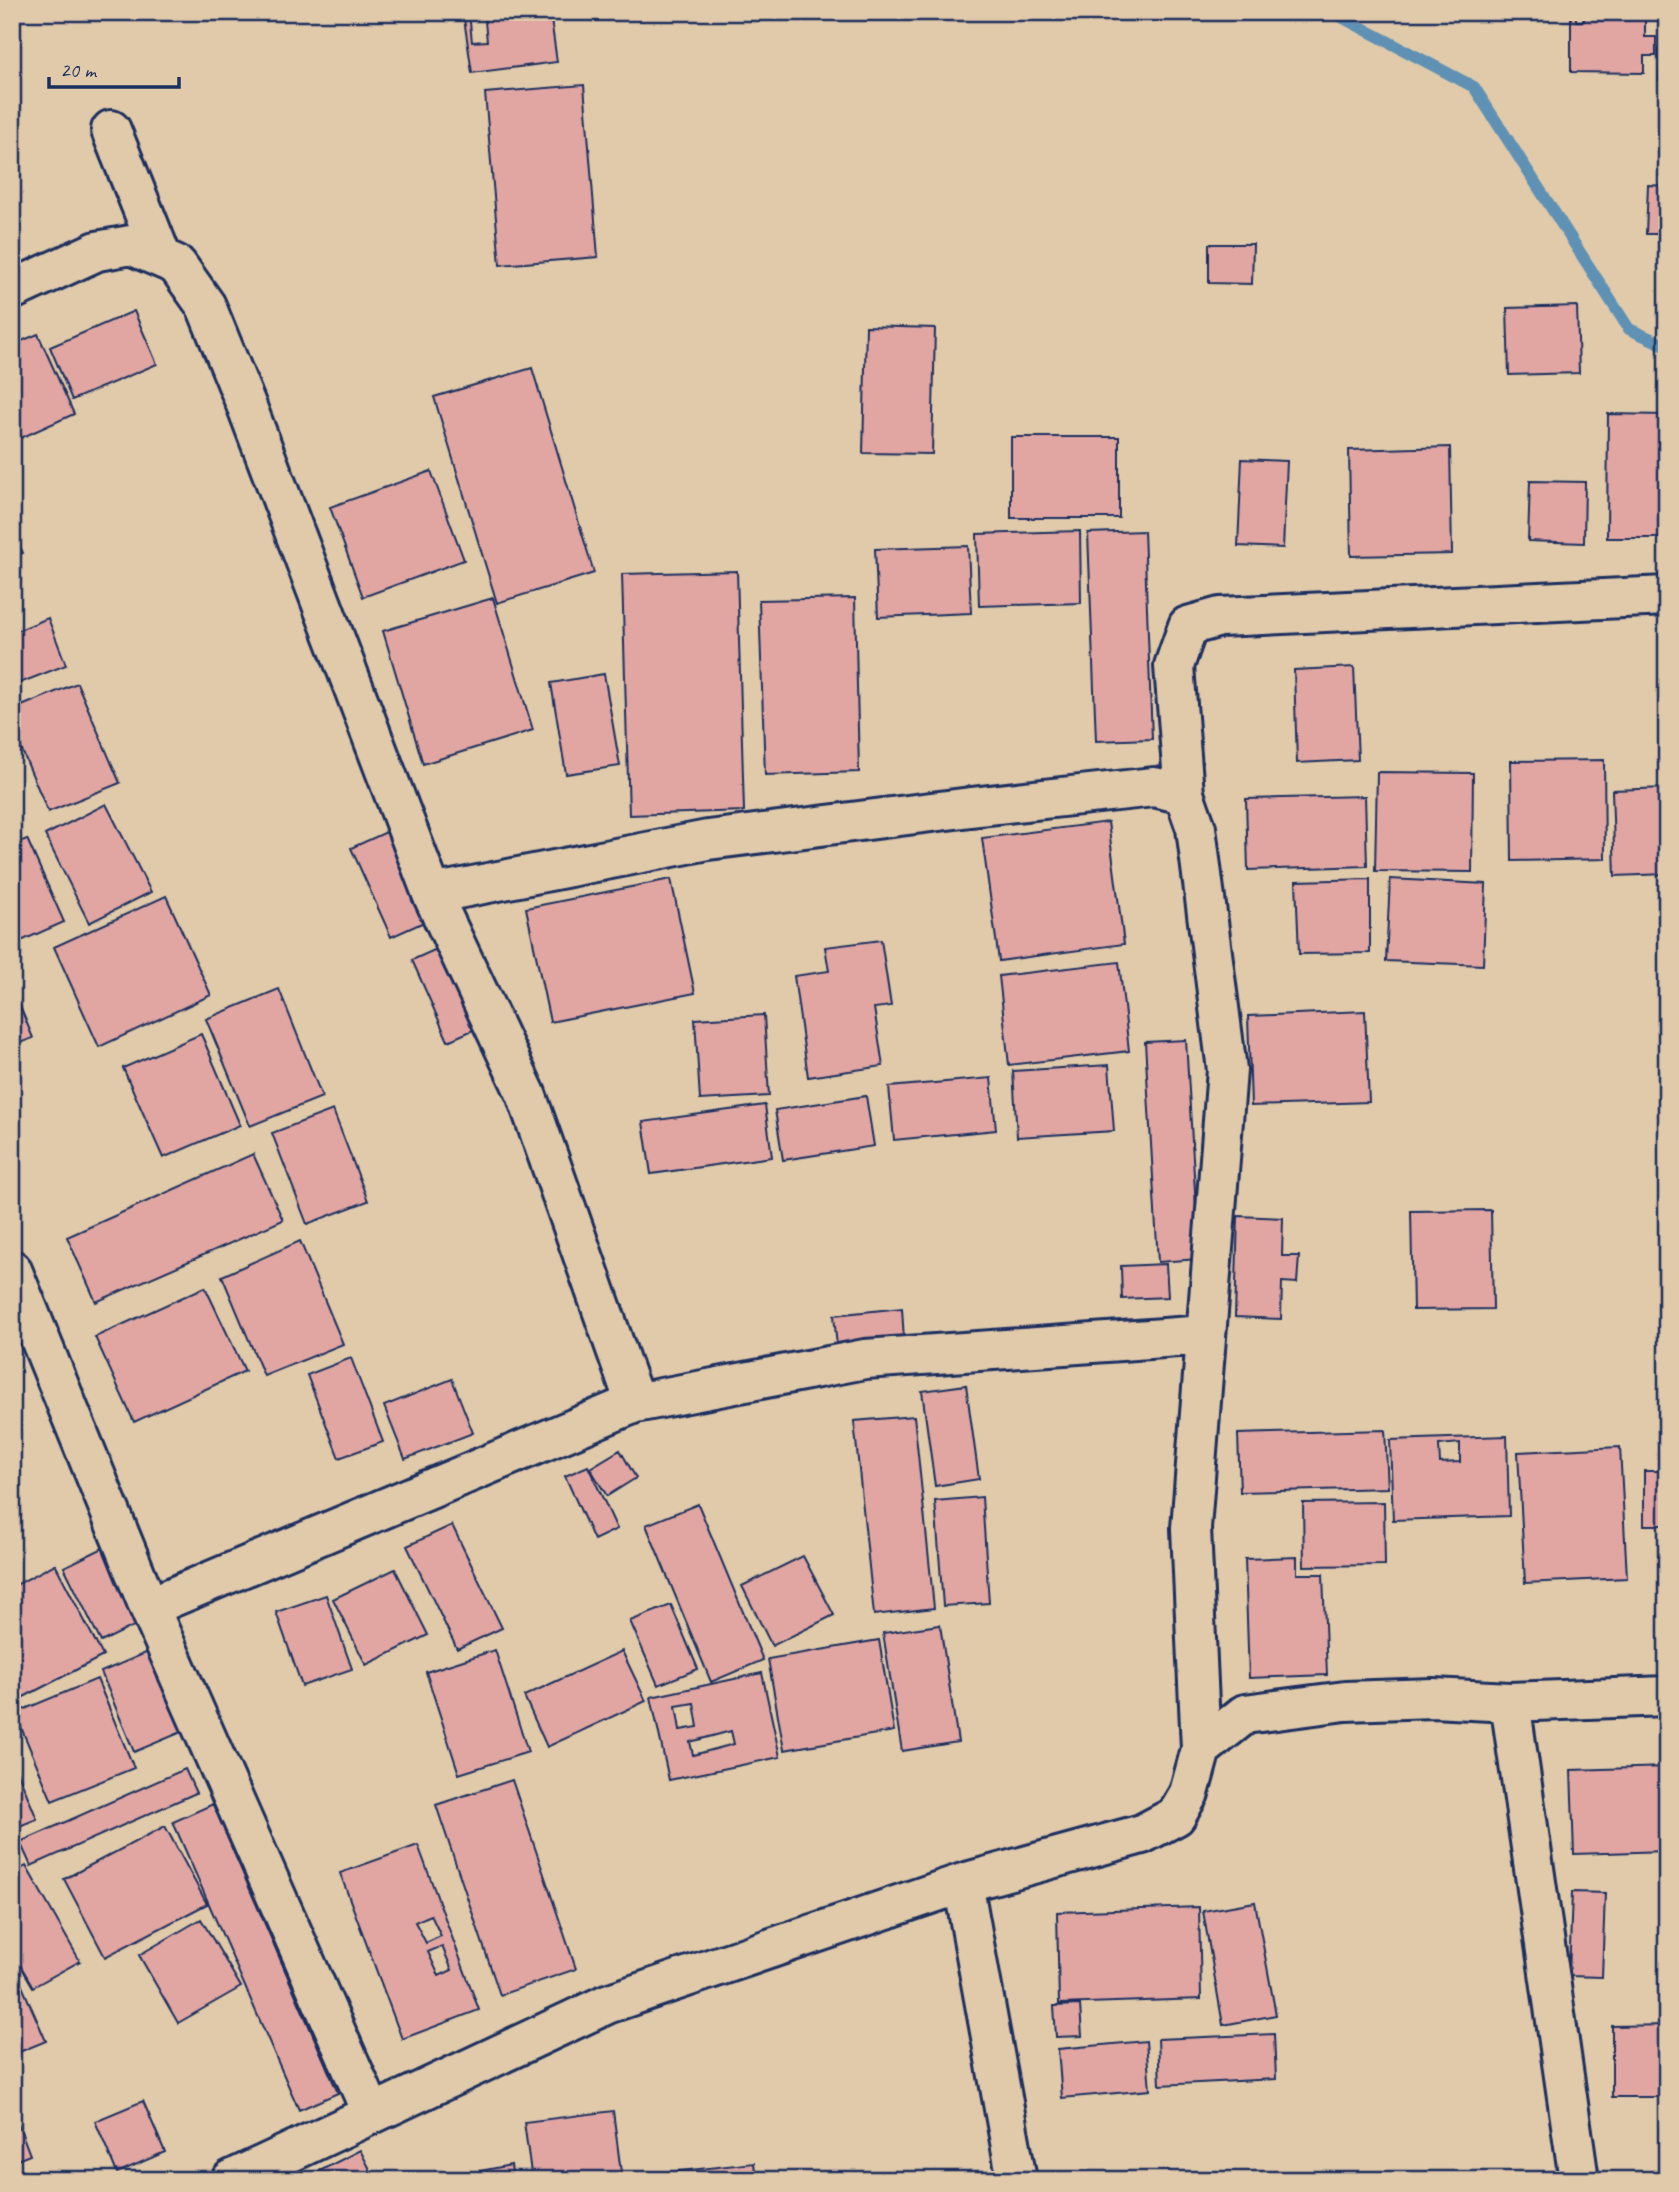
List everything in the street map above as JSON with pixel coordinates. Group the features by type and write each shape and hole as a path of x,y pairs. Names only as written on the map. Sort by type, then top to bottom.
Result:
{"street":[{"path":"111,130 162,258 177,265 206,306 432,894 526,1094 635,1403"},
{"path":"12,290 97,251 131,245 177,265"},
{"path":"231,2180 607,2004 963,1883 1142,1834 1176,1816 1189,1793 1202,1749 1191,1528 1227,1070 1196,828 1184,794 1174,666 1188,626 1220,617 1667,596"},
{"path":"432,894 708,840 1154,787 1184,794"},
{"path":"12,1270 149,1607 372,2113"},
{"path":"149,1607 635,1403 865,1359 1206,1335"},
{"path":"1202,1749 1245,1714 1345,1701 1433,1698 1510,1702 1667,1696"},
{"path":"1510,1702 1579,2180"},
{"path":"963,1883 1017,2180"}],"building":[{"path":"463,12 469,12 472,42 487,41 484,12 550,12 557,62 472,73"},
{"path":"1571,14 1576,14 1576,21 1584,21 1584,17 1645,18 1645,37 1656,37 1656,56 1644,56 1644,73 1571,72"},
{"path":"1662,30 1667,30 1667,80 1659,80"},
{"path":"584,85 598,257 500,265 485,93"},
{"path":"1648,185 1667,186 1667,234 1646,234"},
{"path":"1209,244 1253,244 1252,284 1209,283"},
{"path":"1577,306 1579,373 1509,375 1507,308"},
{"path":"134,311 157,364 72,400 50,347"},
{"path":"866,326 935,328 932,454 863,453"},
{"path":"38,334 74,414 12,442 12,345"},
{"path":"532,368 594,573 497,603 434,397"},
{"path":"1608,414 1667,415 1667,538 1607,538"},
{"path":"1011,437 1119,437 1119,518 1011,518"},
{"path":"1450,447 1452,554 1351,556 1349,450"},
{"path":"1242,459 1287,461 1283,548 1238,546"},
{"path":"431,471 464,560 363,597 330,507"},
{"path":"1530,481 1585,482 1584,543 1528,541"},
{"path":"12,529 23,553 12,557"},
{"path":"1080,531 1081,603 979,606 977,534"},
{"path":"1144,531 1152,739 1096,741 1088,533"},
{"path":"968,546 971,613 878,617 875,549"},
{"path":"737,571 744,811 629,815 622,574"},
{"path":"493,598 533,730 423,764 383,631"},
{"path":"855,598 859,772 765,775 759,600"},
{"path":"48,618 66,665 12,686 12,633"},
{"path":"1354,667 1358,760 1297,763 1294,670"},
{"path":"604,674 620,766 566,774 551,683"},
{"path":"77,683 120,783 48,812 12,727 12,710"},
{"path":"1604,760 1605,859 1512,861 1511,761"},
{"path":"1377,772 1473,773 1472,872 1375,871"},
{"path":"1667,788 1667,874 1615,876 1612,790"},
{"path":"1365,796 1367,866 1248,870 1246,799"},
{"path":"106,804 151,892 89,923 45,835"},
{"path":"1108,822 1124,944 999,961 982,838"},
{"path":"393,829 433,918 391,937 351,848"},
{"path":"27,839 64,922 12,945 12,845"},
{"path":"671,879 695,993 550,1022 526,908"},
{"path":"1370,879 1370,953 1299,954 1296,881"},
{"path":"1390,879 1486,884 1483,965 1386,961"},
{"path":"166,896 211,995 99,1047 54,947"},
{"path":"881,940 891,1006 874,1008 883,1066 808,1077 794,976 829,971 825,947"},
{"path":"450,943 487,1024 448,1041 412,960"},
{"path":"1119,962 1129,1051 1009,1065 999,976"},
{"path":"12,987 33,1038 12,1046"},
{"path":"279,989 322,1097 250,1126 206,1019"},
{"path":"1365,1011 1369,1102 1251,1106 1248,1016"},
{"path":"764,1015 769,1096 700,1100 695,1019"},
{"path":"201,1034 240,1125 163,1158 123,1068"},
{"path":"1186,1040 1199,1259 1158,1262 1145,1042"},
{"path":"1109,1065 1114,1131 1017,1137 1013,1071"},
{"path":"991,1078 996,1130 894,1140 889,1087"},
{"path":"866,1096 874,1146 783,1160 775,1110"},
{"path":"765,1105 772,1157 651,1174 643,1122"},
{"path":"333,1110 368,1201 307,1224 272,1133"},
{"path":"253,1154 283,1220 96,1302 67,1237"},
{"path":"1491,1210 1493,1309 1413,1310 1411,1211"},
{"path":"1238,1216 1283,1218 1282,1256 1299,1256 1297,1283 1282,1282 1281,1319 1235,1317"},
{"path":"300,1241 343,1344 264,1376 222,1276"},
{"path":"1166,1264 1168,1297 1122,1299 1121,1266"},
{"path":"205,1287 245,1371 134,1422 95,1337"},
{"path":"902,1308 904,1340 837,1347 834,1315"},
{"path":"351,1358 383,1442 339,1458 307,1375"},
{"path":"452,1379 473,1433 405,1459 384,1406"},
{"path":"966,1385 979,1479 935,1486 922,1391"},
{"path":"914,1416 934,1608 874,1615 854,1421"},
{"path":"1385,1430 1388,1488 1240,1492 1238,1434"},
{"path":"1507,1436 1509,1516 1393,1520 1390,1440","holes":["1460,1443 1460,1462 1440,1463 1439,1445"]},
{"path":"1620,1447 1627,1578 1525,1583 1518,1452"},
{"path":"620,1450 636,1478 607,1496 590,1468"},
{"path":"588,1466 617,1529 594,1540 565,1476"},
{"path":"1644,1471 1667,1471 1667,1555 1664,1555 1664,1525 1644,1525"},
{"path":"982,1497 989,1603 943,1606 935,1501"},
{"path":"1384,1502 1385,1565 1304,1566 1303,1503"},
{"path":"698,1504 763,1660 711,1682 646,1525"},
{"path":"452,1525 502,1628 457,1649 407,1546"},
{"path":"103,1548 140,1623 101,1642 64,1567"},
{"path":"803,1556 834,1615 772,1646 742,1586"},
{"path":"1297,1557 1297,1574 1323,1574 1327,1675 1249,1678 1245,1559"},
{"path":"55,1564 103,1656 12,1703 12,1587"},
{"path":"395,1569 428,1635 366,1665 333,1599"},
{"path":"326,1595 352,1669 302,1686 276,1612"},
{"path":"671,1605 698,1669 658,1685 630,1621"},
{"path":"940,1625 958,1742 902,1751 883,1633"},
{"path":"879,1640 894,1731 784,1750 768,1659"},
{"path":"155,1649 189,1729 134,1752 101,1672"},
{"path":"495,1650 528,1752 459,1774 426,1672"},
{"path":"622,1651 646,1701 547,1747 524,1696"},
{"path":"762,1673 780,1757 669,1780 651,1697","holes":["694,1703 698,1727 680,1730 676,1706","731,1731 734,1744 693,1755 690,1742"]},
{"path":"97,1679 134,1768 52,1801 15,1713"},
{"path":"12,1758 37,1819 12,1829"},
{"path":"1667,1767 1667,1851 1574,1854 1571,1770"},
{"path":"185,1769 196,1793 31,1866 20,1842"},
{"path":"512,1780 576,1969 500,1995 436,1805"},
{"path":"213,1804 338,2093 299,2110 173,1822"},
{"path":"165,1826 207,1904 105,1957 64,1879"},
{"path":"418,1845 479,2010 402,2039 340,1873","holes":["431,1915 441,1936 426,1943 415,1922","442,1946 452,1970 439,1976 428,1952"]},
{"path":"26,1866 80,1961 33,1987 12,1951 12,1874"},
{"path":"1572,1892 1605,1893 1602,1977 1569,1976"},
{"path":"1255,1902 1276,2015 1223,2025 1203,1911"},
{"path":"1199,1907 1201,1999 1059,2004 1057,1912"},
{"path":"201,1919 241,1987 178,2023 139,1955"},
{"path":"19,1979 46,2041 12,2055 12,1982"},
{"path":"1080,2005 1082,2036 1056,2037 1054,2006"},
{"path":"1667,2025 1667,2097 1612,2097 1612,2026"},
{"path":"1274,2034 1276,2079 1160,2085 1158,2039"},
{"path":"1146,2041 1150,2090 1062,2098 1058,2049"},
{"path":"143,2101 165,2152 117,2173 95,2121"},
{"path":"12,2107 30,2155 12,2162"},
{"path":"613,2111 622,2180 532,2180 524,2122"},
{"path":"360,2150 373,2175 363,2180 302,2180"},
{"path":"754,2163 756,2180 635,2180 635,2176"},
{"path":"511,2165 513,2180 435,2180"}],"waterway":[{"path":"1332,12 1474,87 1629,329 1667,346"}]}
